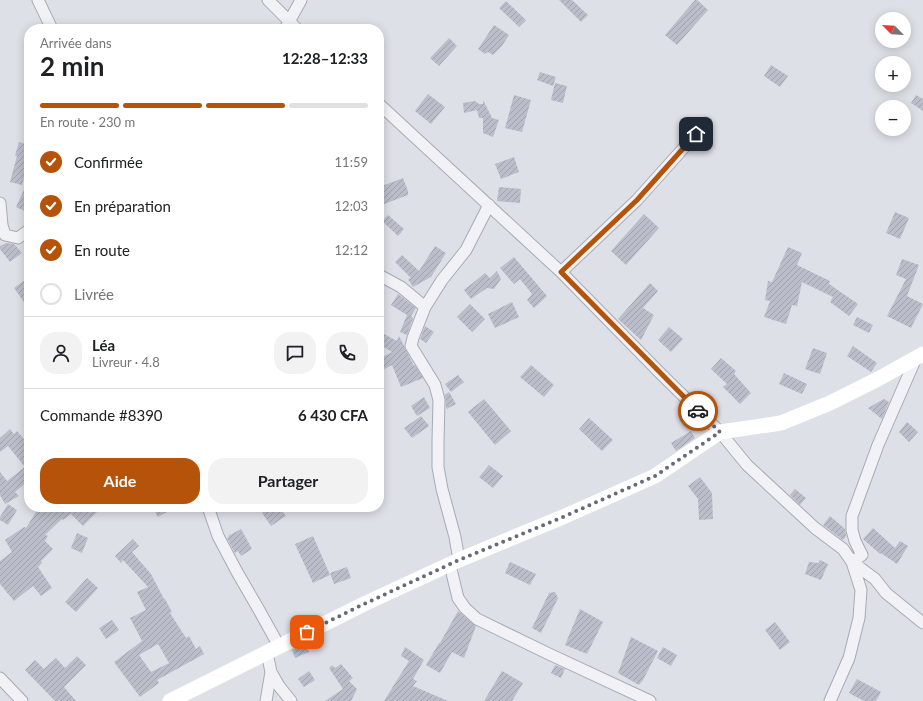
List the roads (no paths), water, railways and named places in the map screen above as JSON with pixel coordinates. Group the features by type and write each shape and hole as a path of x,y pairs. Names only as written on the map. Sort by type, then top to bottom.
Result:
{"main road":[{"path":"170,701 364,604 454,562 563,517 655,476 720,432 781,423 830,403 920,356"}],"street":[{"path":"38,0 50,24"},
{"path":"268,0 288,24"},
{"path":"291,24 301,0"},
{"path":"384,109 561,272 720,432 747,465 815,528 843,549 852,562 861,590 859,618 849,658 830,701"},
{"path":"561,272 637,200 706,123"},
{"path":"0,204 2,225 5,235 18,238 24,234"},
{"path":"489,205 466,250 442,280 425,306 411,346 435,385 439,400 438,467 442,489 455,537 454,562 458,598 464,608 477,619 650,701"},
{"path":"384,278 401,287 425,306"},
{"path":"852,562 862,555 855,542 852,530 852,516 878,445 920,356"},
{"path":"210,512 224,548 259,610 273,650 266,701"},
{"path":"852,562 875,579 886,593 923,623"},
{"path":"271,672 291,701"},
{"path":"0,678 22,701"}]}
